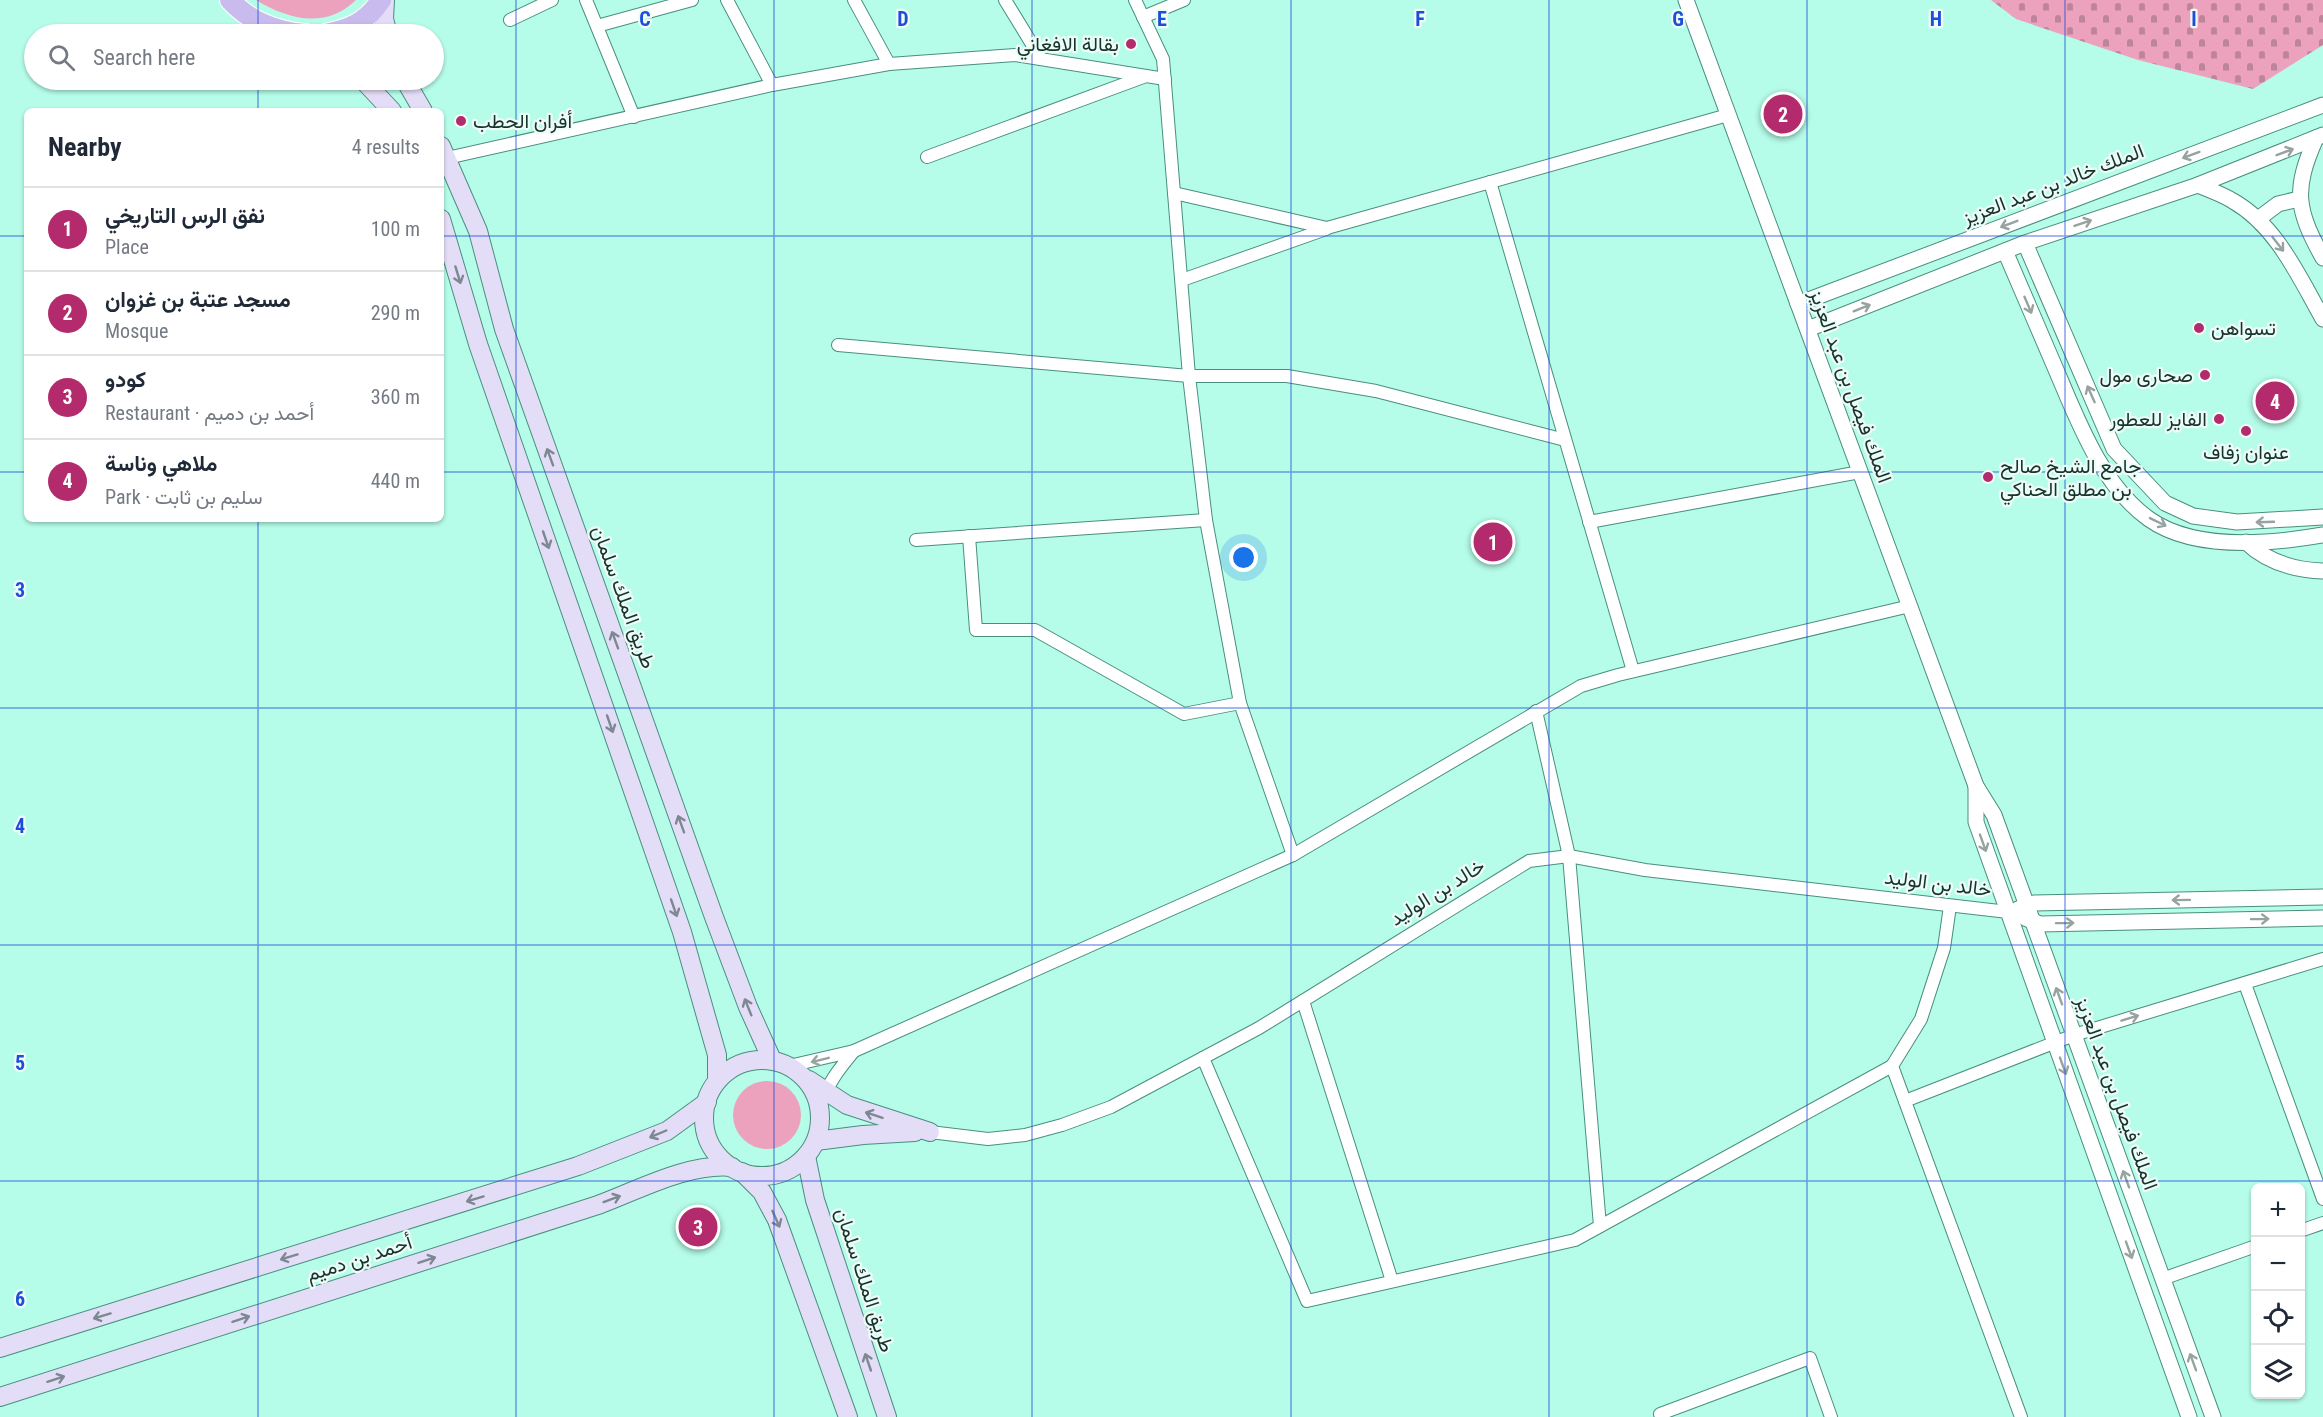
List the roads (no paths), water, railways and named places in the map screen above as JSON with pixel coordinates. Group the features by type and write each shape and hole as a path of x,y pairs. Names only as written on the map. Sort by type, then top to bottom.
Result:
{"main road":[{"path":"230,0 256,21 265,24"},
{"path":"357,24 371,15 383,0"},
{"path":"383,0 385,24"},
{"path":"372,90 389,108"},
{"path":"411,90 421,108"},
{"name":"طريق الملك سلمان","path":"444,152 478,231 504,329 714,917 788,1067"},
{"path":"444,229 478,344 682,932 714,1046 717,1081"},
{"path":"848,1417 777,1220 762,1192 717,1155 708,1139 704,1120 707,1102 717,1081 742,1063 757,1060 788,1067 822,1099 930,1132"},
{"path":"737,1170 759,1176 777,1174 793,1167 811,1148 820,1124 822,1099"},
{"name":"أحمد بن دميم","path":"0,1348 578,1166 667,1131 707,1102"},
{"path":"811,1148 863,1135 930,1132"},
{"name":"طريق الملك سلمان","path":"811,1148 814,1200 887,1417"},
{"name":"أحمد بن دميم","path":"0,1397 598,1205 693,1170 715,1166 737,1170"}],"street":[{"path":"510,20 552,0"},
{"path":"586,0 634,117"},
{"path":"597,26 692,0"},
{"path":"727,0 772,85"},
{"path":"854,0 889,64"},
{"path":"1005,0 1041,59"},
{"path":"1135,0 1163,59 1190,376 1206,520 1240,704 1293,855"},
{"path":"1143,17 1184,0"},
{"name":"الملك فيصل بن عبد العزيز","path":"1686,0 1976,786 1994,815 2212,1417"},
{"path":"444,152 634,117 772,85 889,64 1015,55 1165,79"},
{"path":"927,157 1146,76"},
{"name":"الملك خالد بن عبد العزيز","path":"1798,304 2323,105"},
{"path":"1182,280 1327,228 1728,115"},
{"path":"1808,329 2025,243 2198,185 2319,137"},
{"path":"2319,137 2304,164 2299,199 2308,230 2323,258"},
{"path":"1490,182 1633,671"},
{"path":"2198,185 2233,201 2258,219 2282,249 2323,319"},
{"path":"1174,193 1327,228"},
{"path":"2258,219 2278,204 2299,199"},
{"path":"2025,243 2114,448 2165,503 2193,516 2237,522 2323,517"},
{"path":"2005,251 2075,415 2099,461 2124,497 2150,520 2185,535 2231,543 2295,540 2323,536"},
{"path":"838,345 1190,376 1287,376 1376,391 1565,440"},
{"path":"1589,522 1860,472"},
{"path":"916,540 1206,520"},
{"path":"969,536 976,630 1035,630 1184,714 1240,704"},
{"path":"2246,542 2256,551 2277,562 2301,569 2323,571"},
{"path":"788,1067 854,1051 1293,855 1581,686 1633,671 1910,606"},
{"path":"1536,711 1569,856 1600,1226"},
{"name":"الملك فيصل بن عبد العزيز","path":"1976,786 1976,822 2189,1417"},
{"name":"خالد بن الوليد","path":"930,1132 988,1139 1025,1135 1062,1125 1111,1107 1303,1001 1529,861 1569,856 1645,870 2008,912 2040,924 2323,918"},
{"name":"خالد بن الوليد","path":"2008,912 2034,903 2323,897"},
{"path":"1203,1058 1306,1301 1575,1240 1892,1066 1921,1019 1944,948 1950,906"},
{"path":"1905,1101 2074,1035 2323,959"},
{"path":"2245,984 2323,1200"},
{"path":"1303,1001 1392,1281"},
{"path":"822,1099 854,1051"},
{"path":"1892,1066 2021,1417"},
{"path":"2305,1230 2323,1223"},
{"path":"2162,1279 2251,1248"},
{"path":"1660,1414 1810,1358 1832,1417"}],"place":[{"name":"بقالة الافغاني","path":"1131,44"},
{"name":"مسجد عتبة بن غزوان","path":"1783,114"},
{"name":"أفران الحطب","path":"461,121"},
{"name":"تسواهن","path":"2199,328"},
{"name":"صحارى مول","path":"2205,375"},
{"name":"ملاهي وناسة","path":"2275,401"},
{"name":"الفايز للعطور","path":"2219,419"},
{"name":"عنوان زفاف","path":"2246,431"},
{"name":"جامع الشيخ صالح بن مطلق الحناكي","path":"1988,477"},
{"name":"نفق الرس التاريخي","path":"1493,542"},
{"name":"كودو","path":"698,1227"}]}
